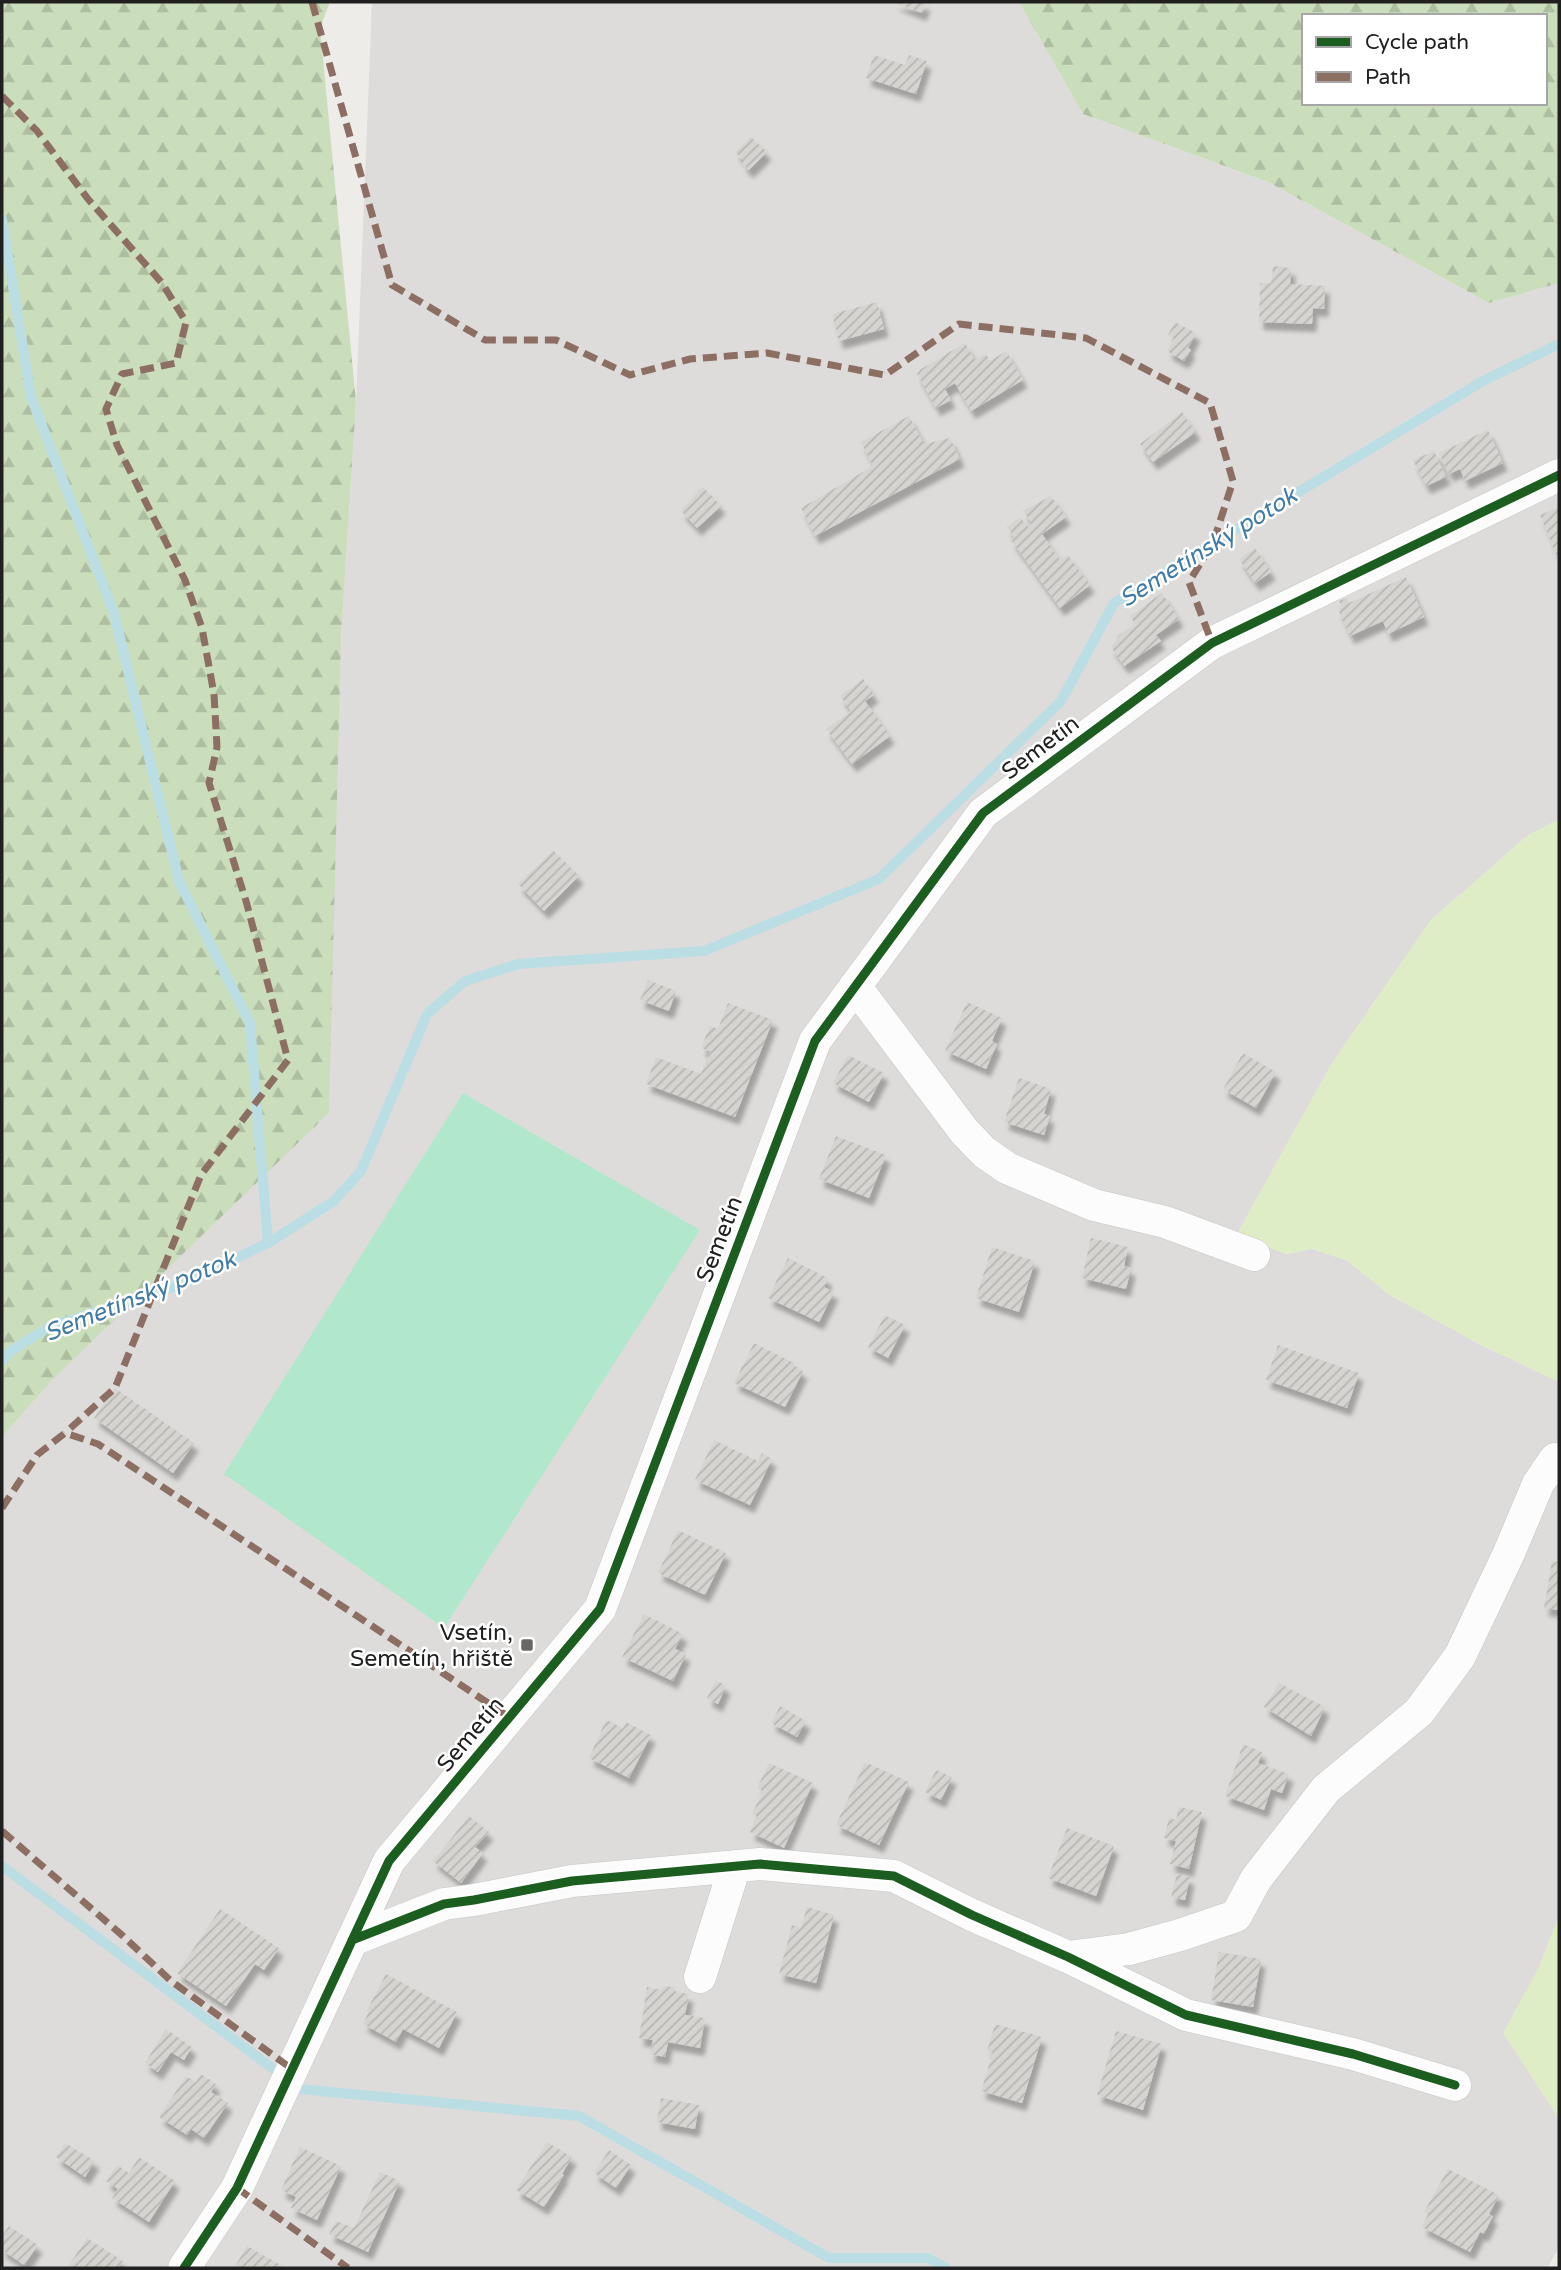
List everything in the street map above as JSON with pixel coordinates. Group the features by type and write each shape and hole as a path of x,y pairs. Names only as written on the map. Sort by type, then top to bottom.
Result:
{"street":[{"name":"Semetín","path":"184,2268 237,2188 389,1861 600,1609 815,1041 983,813 1212,643 1559,475"},
{"path":"855,986 964,1131 984,1152 1007,1168 1094,1205 1165,1222 1254,1255"},
{"path":"1068,1957 1129,1949 1236,1916 1256,1879 1326,1789 1419,1712 1460,1656 1538,1484 1555,1459 1559,1460"},
{"path":"352,1940 444,1904 572,1881 760,1864 894,1876 1186,2015 1353,2054 1455,2085"},
{"path":"700,1977 735,1866"}],"shaded area":[{"path":"372,2 1019,2 1083,114 1268,182 1489,303 1559,283 1559,819 1527,836 1431,920 1332,1063 1237,1234 1286,1254 1312,1249 1346,1260 1390,1295 1481,1345 1559,1382 1559,1916 1540,1965 1538,2085 1559,2119 1559,2248 1547,2268 2,2268 2,1437 52,1380 341,639 356,402"}],"green space":[{"path":"2,2 330,2 320,28 356,402 341,639 329,1113 52,1380 2,1437"},
{"path":"1019,2 1559,2 1559,283 1489,303 1268,182 1083,114"},
{"path":"1559,819 1559,1382 1481,1345 1390,1295 1346,1260 1312,1249 1286,1254 1237,1234 1332,1063 1431,920 1527,836"},
{"path":"463,1093 700,1230 444,1628 224,1474"},
{"path":"1559,1916 1559,2119 1503,2033 1540,1965"}],"building":[{"path":"893,2 926,2 922,13"},
{"path":"874,55 905,65 909,55 927,61 916,94 866,78"},
{"path":"751,137 767,152 749,170 735,152"},
{"path":"1273,266 1291,268 1290,284 1325,286 1324,309 1313,308 1312,324 1259,322 1260,283 1271,283"},
{"path":"877,302 884,329 839,341 832,314"},
{"path":"1175,322 1196,333 1188,348 1191,350 1184,361 1167,351 1174,339 1168,335"},
{"path":"965,343 975,360 986,354 990,361 1006,351 1023,380 971,411 955,383 945,389 951,400 936,408 917,374"},
{"path":"1182,412 1196,432 1153,462 1140,444"},
{"path":"909,416 924,444 950,438 960,459 815,536 801,508 873,466 861,442"},
{"path":"1488,430 1503,463 1465,481 1460,469 1449,474 1439,453"},
{"path":"1434,451 1446,477 1426,486 1413,460"},
{"path":"701,488 721,506 697,528 681,511"},
{"path":"1051,496 1066,517 1042,534 1060,560 1068,555 1090,585 1060,608 1011,540 1014,537 1007,527 1020,517 1028,527 1032,524 1023,511"},
{"path":"1559,507 1559,561 1540,515"},
{"path":"1255,548 1271,572 1255,583 1239,559"},
{"path":"1406,577 1424,617 1388,634 1383,621 1350,636 1338,609 1342,607 1339,601 1347,598 1349,603"},
{"path":"1162,593 1179,619 1156,635 1161,641 1124,666 1111,647 1119,635 1135,624 1130,616"},
{"path":"863,679 874,695 865,701 890,736 852,764 826,729 851,711 840,696"},
{"path":"553,850 579,876 544,911 518,884"},
{"path":"648,980 676,991 669,1011 640,1000"},
{"path":"967,1002 1002,1018 992,1041 997,1044 986,1069 945,1051"},
{"path":"728,1003 773,1020 735,1117 646,1084 656,1057 701,1074 710,1051 701,1048 710,1026 718,1029"},
{"path":"1243,1053 1276,1072 1256,1108 1223,1089"},
{"path":"848,1055 884,1073 869,1102 833,1083"},
{"path":"1019,1078 1051,1089 1044,1114 1050,1116 1044,1135 1004,1122"},
{"path":"836,1136 886,1155 869,1198 819,1179"},
{"path":"1091,1238 1128,1247 1124,1266 1131,1268 1126,1289 1082,1278"},
{"path":"992,1247 1035,1261 1019,1312 976,1298"},
{"path":"788,1258 828,1278 824,1287 834,1292 819,1322 768,1298"},
{"path":"885,1315 905,1325 888,1358 868,1347"},
{"path":"754,1343 794,1363 793,1365 803,1371 785,1407 734,1383"},
{"path":"1278,1345 1359,1373 1347,1408 1266,1380"},
{"path":"115,1388 194,1443 173,1473 94,1418"},
{"path":"714,1440 758,1461 762,1453 772,1459 750,1505 695,1480"},
{"path":"678,1530 726,1553 705,1595 658,1573"},
{"path":"1552,1561 1559,1562 1559,1610 1544,1608"},
{"path":"644,1614 683,1634 675,1649 686,1654 673,1681 622,1657"},
{"path":"716,1680 726,1686 718,1704 707,1698"},
{"path":"1279,1683 1325,1707 1311,1736 1264,1707"},
{"path":"780,1706 806,1721 797,1737 771,1723"},
{"path":"606,1720 623,1728 626,1722 651,1735 629,1778 589,1758"},
{"path":"1243,1744 1262,1752 1258,1763 1289,1774 1282,1793 1271,1789 1264,1810 1225,1796"},
{"path":"865,1762 909,1782 879,1845 836,1825"},
{"path":"769,1763 813,1783 784,1848 750,1832 757,1816 752,1814 763,1791 757,1788"},
{"path":"936,1770 952,1777 941,1800 925,1792"},
{"path":"1179,1807 1202,1812 1189,1869 1170,1864 1176,1841 1164,1838 1169,1818 1176,1820"},
{"path":"469,1816 489,1832 475,1847 483,1853 461,1883 433,1861"},
{"path":"1067,1828 1114,1846 1096,1896 1048,1878"},
{"path":"1177,1874 1190,1877 1185,1900 1171,1897"},
{"path":"807,1907 834,1915 816,1983 779,1974 792,1925 801,1928"},
{"path":"220,1909 279,1948 264,1970 255,1964 226,2006 177,1973"},
{"path":"1219,1952 1261,1959 1253,2007 1211,2000"},
{"path":"386,1974 457,2012 439,2048 403,2029 396,2042 363,2024 369,2011 367,2010"},
{"path":"665,1986 673,1987 676,1992 689,1994 685,2015 705,2018 700,2048 668,2042 665,2057 650,2054 653,2040 639,2038 647,1987 660,1990"},
{"path":"995,2024 1042,2037 1022,2103 981,2091 993,2052 987,2051"},
{"path":"166,2029 192,2047 184,2060 171,2052 158,2072 145,2063"},
{"path":"1116,2031 1162,2044 1143,2110 1097,2095"},
{"path":"201,2074 216,2084 211,2092 228,2103 204,2138 191,2129 187,2135 159,2117 186,2076 196,2082"},
{"path":"661,2098 699,2105 695,2129 657,2122"},
{"path":"547,2142 572,2157 544,2207 516,2190"},
{"path":"65,2143 95,2161 85,2177 56,2157"},
{"path":"300,2147 341,2166 317,2220 291,2208 296,2197 281,2190"},
{"path":"609,2150 631,2165 616,2188 594,2173"},
{"path":"139,2157 175,2181 149,2222 112,2198 118,2189 106,2181 117,2165 129,2173"},
{"path":"1448,2169 1499,2195 1489,2214 1493,2216 1484,2234 1480,2232 1470,2252 1422,2227 1428,2214 1424,2212"},
{"path":"380,2172 400,2181 368,2252 329,2234 336,2221 354,2228"},
{"path":"9,2226 38,2245 24,2265 2,2250 2,2236"},
{"path":"87,2238 123,2261 118,2268 67,2268"},
{"path":"247,2246 286,2268 234,2268"}],"waterway":[{"path":"2,219 31,397 114,613 179,881 250,1023 268,1243"},
{"name":"Semetínský potok","path":"2,1361 11,1351 49,1327 177,1286 268,1243 334,1201 361,1171 427,1014 465,981 518,964 704,951 879,879 1061,701 1114,603 1483,381 1559,344"},
{"path":"2,1866 300,2089 579,2116 829,2258 928,2258 946,2268"}],"marked path":[{"path":"312,2 392,285 485,340 556,340 630,375 690,359 767,353 885,375 959,324 1086,338 1210,403 1233,481 1213,543 1189,582 1212,643"},
{"path":"2,96 37,131 88,199 162,283 186,322 176,363 122,374 106,409 117,445 185,580 202,628 214,694 217,747 209,783 246,901 288,1060 201,1175 115,1388 65,1433"},
{"path":"2,1508 37,1455 65,1433 98,1444 509,1717"},
{"path":"2,1831 171,1981 292,2069"},
{"path":"237,2188 348,2268"}],"cycle path":[{"path":"184,2268 237,2188 389,1861 600,1609 815,1041 983,813 1212,643 1559,475"},
{"path":"352,1940 444,1904 572,1881 760,1864 894,1876 1186,2015 1353,2054 1455,2085"}],"place":[{"name":"Vsetín, Semetín, hřiště","path":"527,1645"}]}
